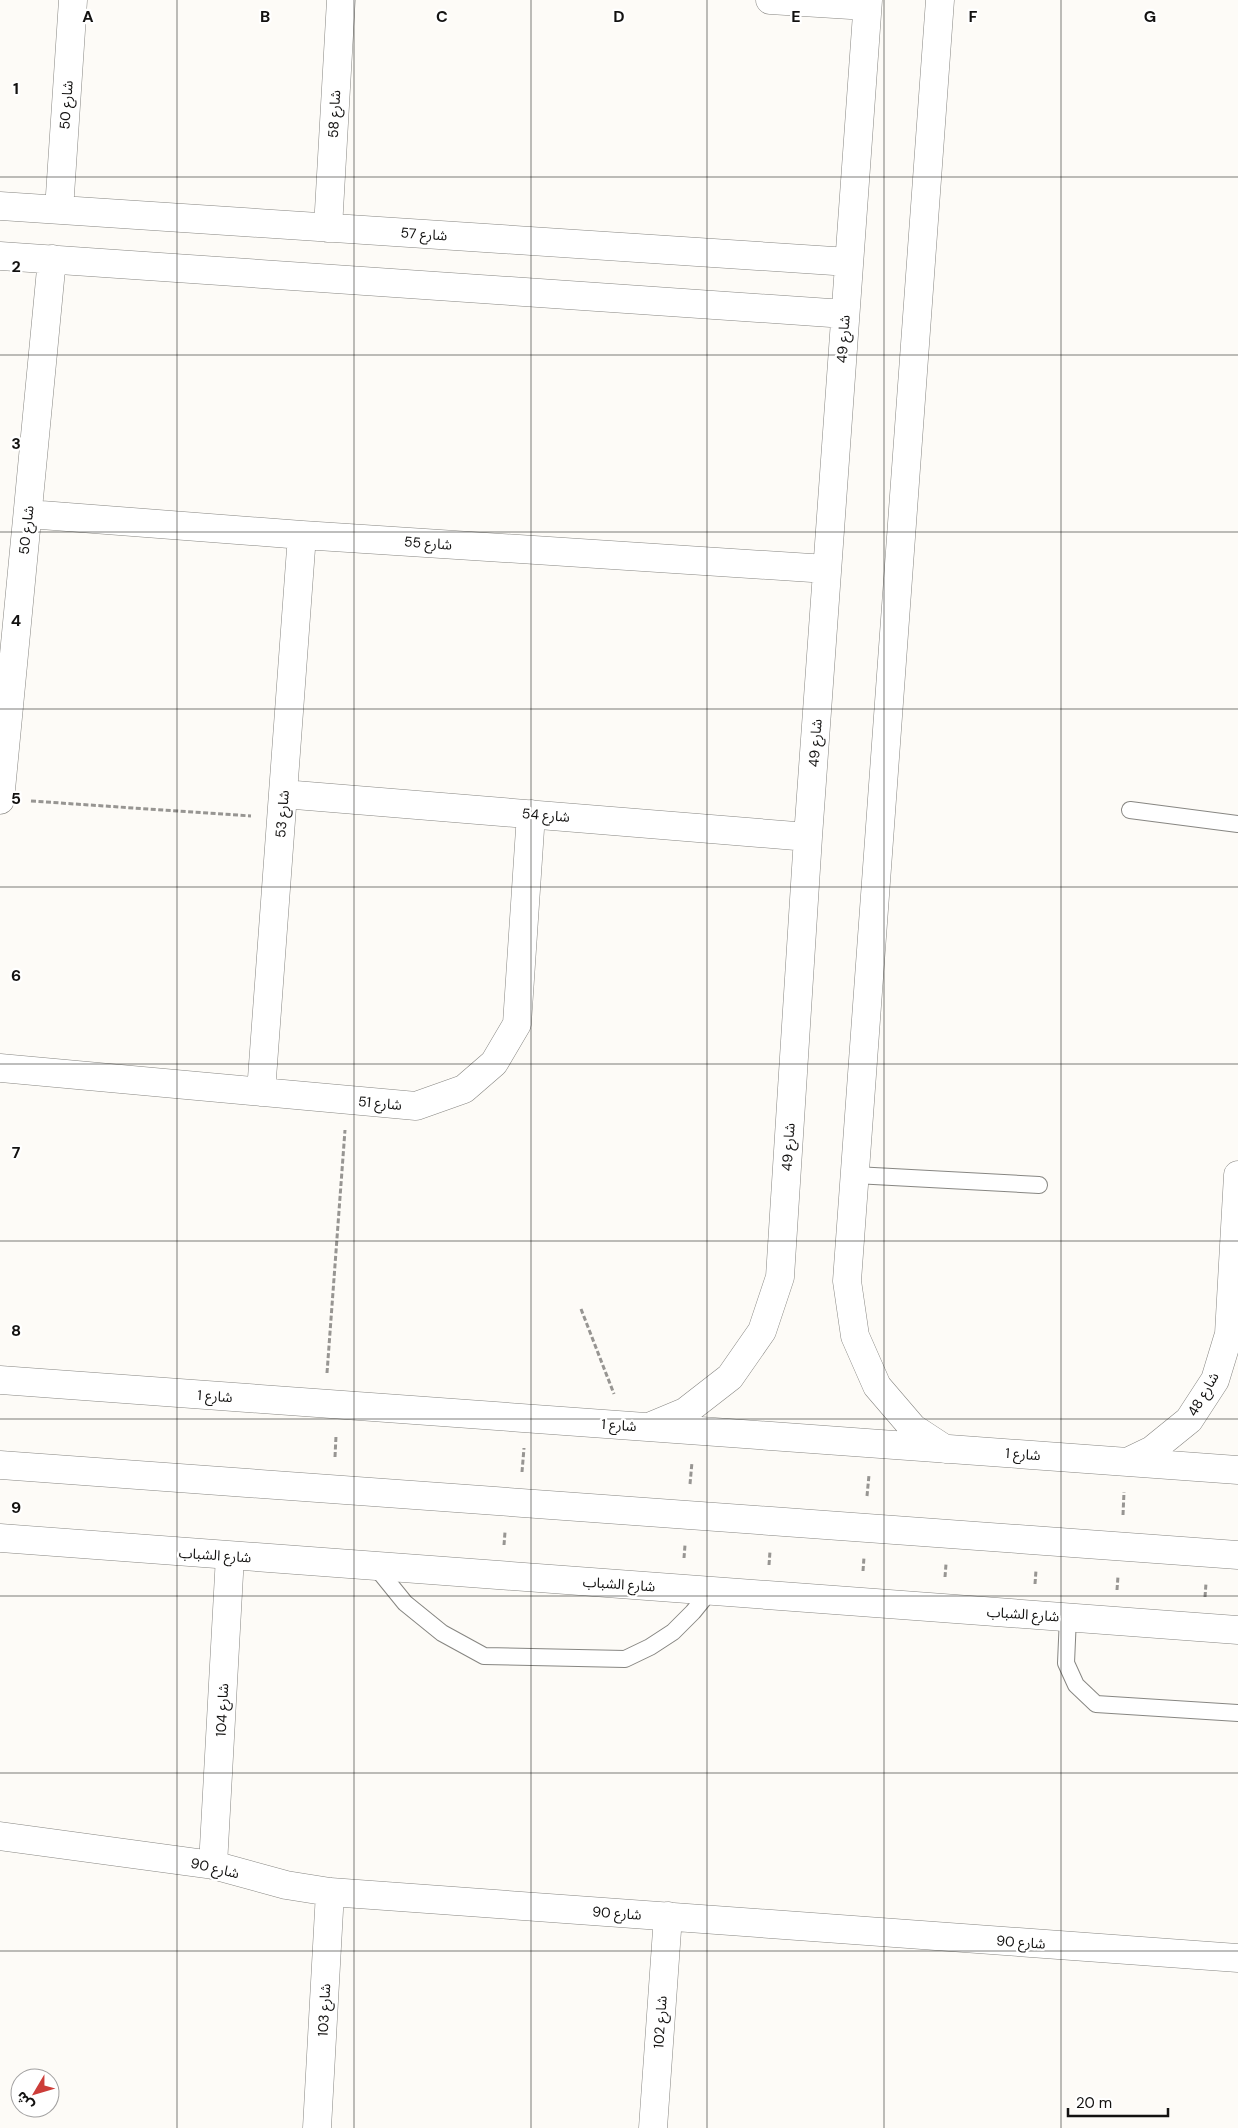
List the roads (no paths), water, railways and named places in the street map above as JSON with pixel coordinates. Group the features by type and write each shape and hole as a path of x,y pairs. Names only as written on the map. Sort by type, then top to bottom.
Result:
{"street":[{"name":"شارع 50","path":"59,210 73,0"},
{"name":"شارع 58","path":"328,228 340,0"},
{"path":"770,0 868,3"},
{"path":"940,0 847,1281 854,1336 877,1386 913,1428 945,1448"},
{"name":"شارع 49","path":"637,1426 685,1412 730,1377 762,1331 780,1277 808,837 868,3"},
{"name":"شارع 57","path":"0,206 849,262"},
{"path":"0,256 845,314"},
{"name":"شارع 50","path":"0,800 52,259"},
{"name":"شارع 55","path":"28,514 302,535 828,569"},
{"name":"شارع 53","path":"261,1092 302,535"},
{"name":"شارع 54","path":"282,806 531,814 808,837"},
{"name":"شارع 51","path":"0,1068 416,1106 464,1089 494,1063 517,1024 531,814"},
{"name":"شارع 48","path":"1126,1462 1152,1450 1189,1420 1215,1380 1229,1334 1238,1175"},
{"name":"شارع 1","path":"0,1380 1238,1470"},
{"path":"0,1465 1238,1555"},
{"name":"شارع الشباب","path":"0,1538 1238,1630"},
{"name":"شارع 104","path":"213,1865 230,1556"},
{"name":"شارع 90","path":"0,1836 213,1865 286,1885 330,1892 1238,1958"},
{"name":"شارع 103","path":"318,2128 330,1892"},
{"name":"شارع 102","path":"653,2128 668,1916"}],"lane":[{"path":"1130,810 1238,824"},
{"path":"855,1175 1039,1185"},
{"path":"375,1566 405,1603 442,1634 484,1656 625,1659 650,1648 673,1632 710,1591"},
{"path":"1068,1617 1066,1663 1076,1685 1096,1704 1238,1713"}]}
